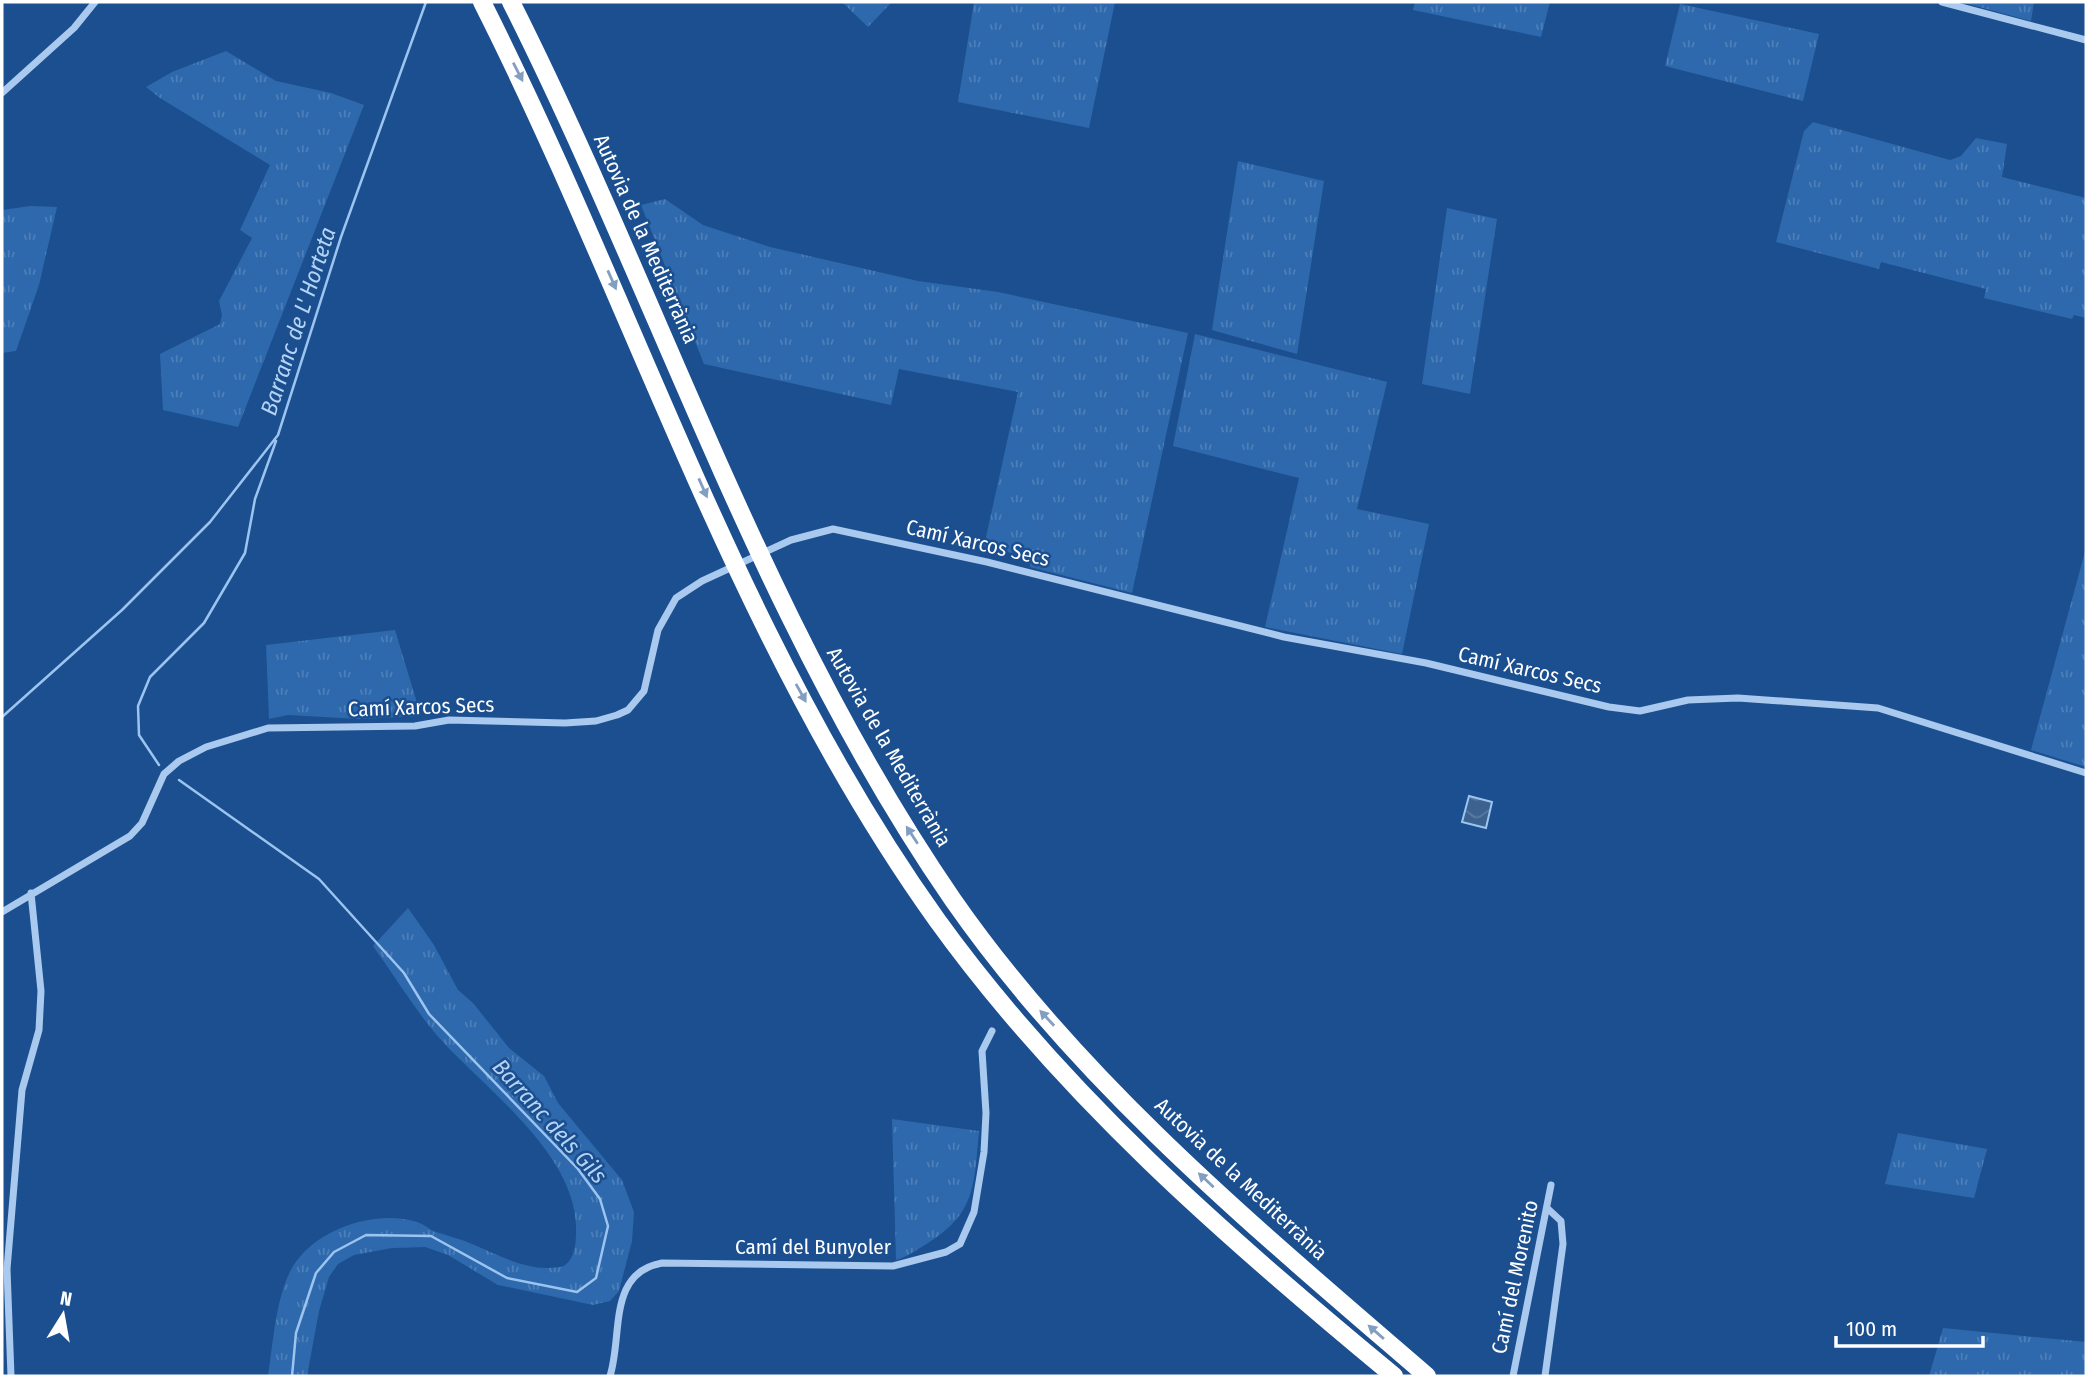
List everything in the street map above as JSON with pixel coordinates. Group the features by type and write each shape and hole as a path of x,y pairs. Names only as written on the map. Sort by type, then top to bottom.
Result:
{"highway":[{"name":"Autovia de la Mediterrània","path":"511,2 559,100 755,544 809,656 880,784 954,901 1037,1007 1150,1127 1289,1257 1427,1376"},
{"path":"485,7 532,100 732,555 791,676 861,804 930,908 1020,1024 1133,1147 1277,1280 1394,1376"}],"street":[{"path":"2,93 74,28 95,2"},
{"path":"1942,2 2086,40"},
{"name":"Camí Xarcos Secs","path":"2,912 130,836 142,823 164,774 179,761 206,747 268,727 378,727 449,720 596,721 628,710 644,691 658,630 666,611 677,598 702,581 791,540 833,529 1184,609 1296,639 1426,663 1625,710 1640,711 1688,700 1738,698 1878,708 2086,773"},
{"path":"11,1376 7,1269 22,1090 39,1030 41,991 31,893"},
{"name":"Camí del Bunyoler","path":"610,1376 624,1290 639,1270 647,1266 893,1266 946,1252 960,1244 974,1212 984,1152 986,1113 982,1051 992,1031"},
{"name":"Camí del Morenito","path":"1513,1376 1551,1185"},
{"path":"1545,1376 1563,1244 1560,1221 1546,1208"}],"green space":[{"path":"842,2 892,2 868,27"},
{"path":"974,2 1115,2 1089,128 958,102"},
{"path":"1415,2 1550,2 1541,37 1413,10"},
{"path":"1961,2 2034,2 2031,21"},
{"path":"1680,4 1819,34 1803,101 1665,66"},
{"path":"226,51 276,81 331,93 364,105 238,427 163,410 160,354 220,324 222,315 219,301 252,238 240,230 270,165 146,87 172,72"},
{"path":"1813,122 1950,160 1961,156 1976,138 2007,144 2002,177 2086,198 2086,318 2074,315 2072,319 1984,298 1986,289 1881,262 1879,269 1776,242 1804,131"},
{"path":"1238,161 1324,181 1297,354 1212,330"},
{"path":"665,199 703,225 770,247 918,281 998,292 1188,333 1132,593 1030,567 1030,558 984,546 1018,392 899,369 891,405 704,364 641,205"},
{"path":"30,206 57,207 39,285 16,351 2,353 2,210"},
{"path":"1447,208 1497,219 1470,394 1422,384"},
{"path":"1195,334 1387,382 1357,509 1429,524 1402,654 1265,627 1299,478 1173,446"},
{"path":"2086,548 2086,767 2031,750"},
{"path":"395,630 421,716 359,719 288,715 269,719 266,645"},
{"path":"408,908 434,945 458,990 473,1003 509,1048 544,1076 558,1103 622,1180 634,1212 632,1241 619,1291 610,1301 593,1305 498,1285 448,1255 425,1247 392,1248 354,1255 338,1264 329,1277 319,1311 307,1376 268,1376 277,1312 288,1276 297,1260 310,1247 343,1227 381,1218 400,1218 417,1222 505,1258 540,1268 564,1266 571,1259 574,1250 576,1232 573,1204 563,1178 547,1152 527,1127 442,1041 373,946"},
{"path":"892,1119 979,1131 973,1183 963,1210 942,1233 896,1260"},
{"path":"1898,1133 1987,1149 1974,1198 1885,1184"},
{"path":"1943,1328 2086,1342 2086,1376 1929,1376"}],"water":[{"path":"1469,796 1492,802 1486,828 1462,822"}],"waterway":[{"name":"Barranc de L' Horteta","path":"2,717 122,610 210,522 278,435 341,237 426,2"},
{"name":"Barranc dels Gils","path":"159,765 139,735 138,706 150,677 204,623 245,553 255,499 276,441"},
{"name":"Barranc dels Gils","path":"179,780 319,879 404,973 429,1014 578,1169 600,1199 608,1226 596,1278 577,1292 507,1278 431,1236 366,1235 334,1252 316,1273 296,1333 292,1376"}]}
